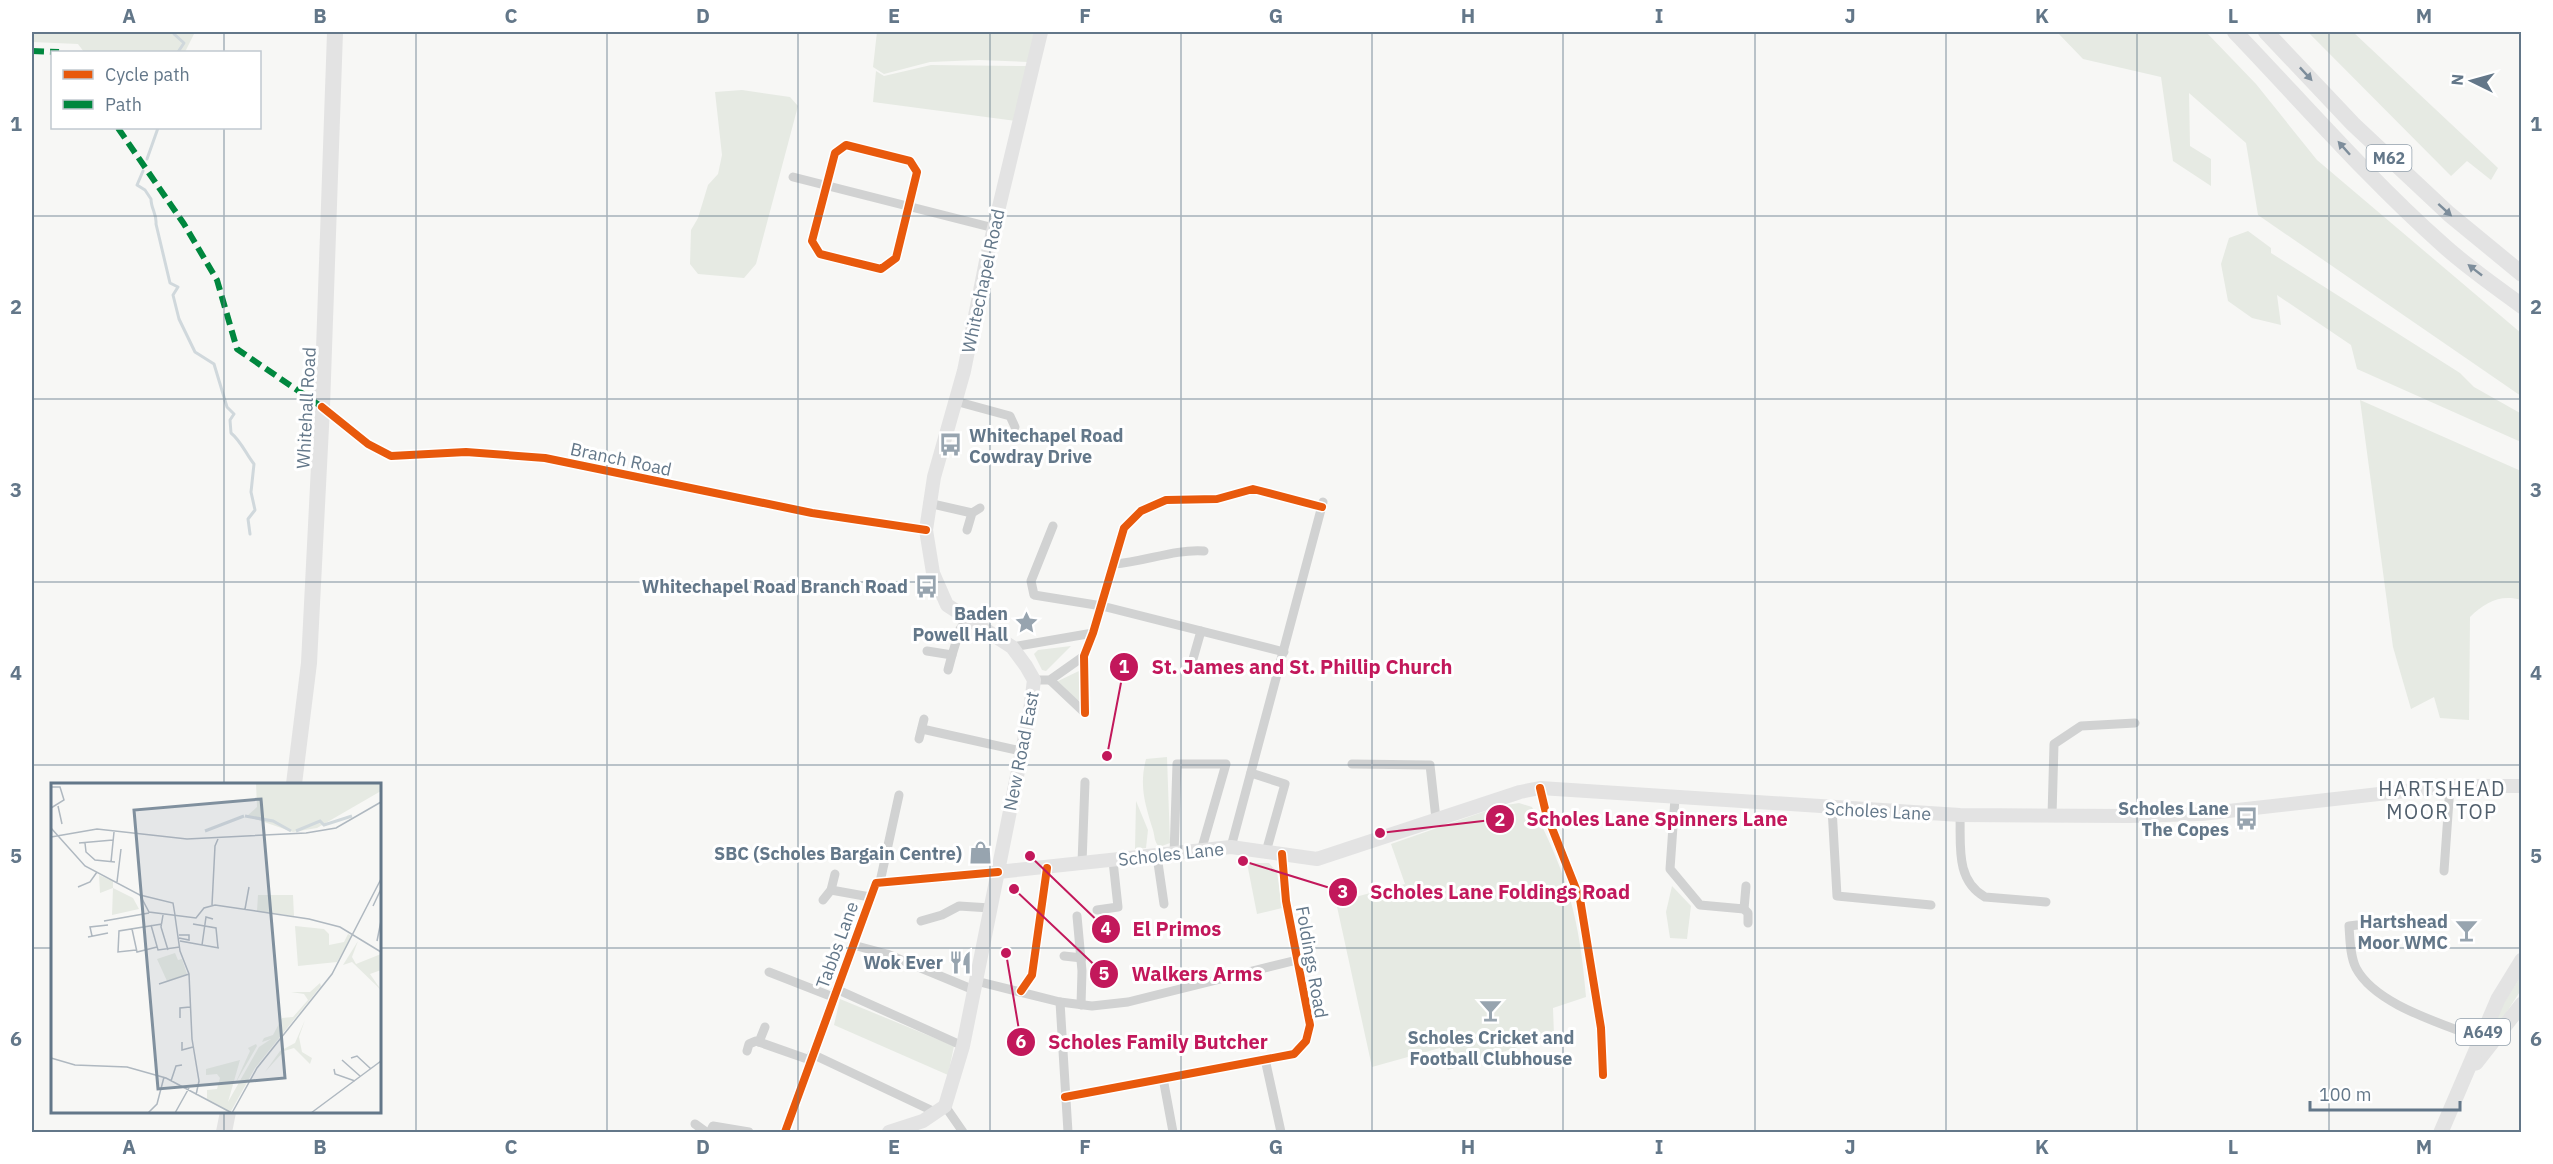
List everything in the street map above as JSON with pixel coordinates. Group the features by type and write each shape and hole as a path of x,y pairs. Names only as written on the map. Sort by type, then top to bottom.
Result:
{"highway":[{"name":"Whitehall Road","path":"294,783 309,663 322,407 335,32"},
{"name":"M62","path":"2235,32 2393,198 2444,246 2522,306"},
{"name":"M62","path":"2266,32 2353,124 2449,214 2522,274"},
{"path":"224,1132 228,1113"}],"main road":[{"name":"Whitechapel Road","path":"926,530 928,503 955,402 1041,32"},
{"name":"New Road East","path":"926,530 933,573 942,596 953,611 1012,647 1034,680 963,1046 941,1109"},
{"name":"Scholes Lane","path":"998,872 1231,847 1317,859 1520,792 1540,789 1960,815 2052,816 2202,814 2450,786 2522,786"},
{"name":"A649","path":"2486,1041 2498,999 2522,960"},
{"name":"A649","path":"2441,1132 2461,1082 2486,1041 2522,1004"},
{"path":"889,1132 923,1121 941,1109"}],"street":[{"path":"846,146 910,161 917,172 908,207 896,258 881,269 820,254 812,241 836,153 846,146"},
{"path":"793,177 994,228"},
{"path":"955,402 1010,416 1015,427"},
{"name":"Branch Road","path":"322,407 368,444 391,456 466,452 545,458 801,511 926,530"},
{"path":"1050,680 1085,713 1084,656 1102,606 1124,528 1141,511 1166,500 1217,499 1253,489 1323,505 1231,847"},
{"path":"928,503 976,510 968,530"},
{"path":"1053,526 1031,581 1034,595 1102,606 1284,652"},
{"path":"1114,564 1140,561 1184,549 1204,551"},
{"path":"948,670 960,629 967,619"},
{"path":"1192,659 1201,631"},
{"path":"1012,647 1093,633"},
{"path":"927,651 951,655"},
{"path":"1034,680 1050,680 1084,656"},
{"path":"2052,816 2054,744 2082,726 2135,723"},
{"path":"922,729 1022,751"},
{"path":"1174,854 1177,764 1226,764 1201,851"},
{"path":"1352,764 1430,765 1436,819"},
{"path":"1251,773 1285,784 1266,852"},
{"path":"1082,863 1085,782"},
{"path":"2444,871 2450,786"},
{"path":"1540,789 1546,813 1580,899 1601,1029 1603,1075"},
{"path":"899,795 880,882 998,872"},
{"path":"1675,798 1670,869 1700,905 1744,909"},
{"path":"1832,808 1837,896 1930,905"},
{"path":"1960,815 1962,872 1978,894 1985,897 2046,902"},
{"name":"Foldings Road","path":"1065,1097 1294,1054 1306,1041 1310,1024 1286,902 1282,854"},
{"path":"1157,856 1164,904"},
{"path":"1097,910 1118,907 1113,861"},
{"path":"823,900 831,890 835,874"},
{"name":"Tabbs Lane","path":"785,1132 870,897 876,883 880,882"},
{"path":"1746,886 1744,909 1748,914 1748,923"},
{"path":"831,890 870,897"},
{"path":"921,921 942,915 959,906 990,908"},
{"path":"1077,916 1082,958 1081,1005"},
{"path":"2357,925 2349,926 2350,945 2355,966 2365,982 2391,1001 2486,1041"},
{"path":"853,945 887,954 975,986 1081,1005 1128,1002 1297,960"},
{"path":"1064,956 1082,958"},
{"path":"770,972 835,993 963,1046"},
{"path":"1060,1002 1068,1132"},
{"path":"757,1041 765,1027"},
{"path":"747,1051 749,1044 757,1041 811,1057 941,1109 963,1132"},
{"path":"1265,1059 1281,1132"},
{"path":"1163,1078 1173,1132"},
{"path":"695,1124 708,1132 713,1126 749,1132"}],"shaded area":[{"path":"32,32 195,32 186,51 83,51 78,44 32,42"},
{"path":"877,32 1035,32 1028,62 979,60 930,62 884,74 873,67"},
{"path":"2057,32 2206,32 2256,84 2317,160 2521,333 2521,396 2258,215 2246,143 2189,93 2190,146 2211,159 2211,186 2173,161 2161,77 2083,59"},
{"path":"2308,32 2353,32 2498,168 2491,180 2467,161 2451,176"},
{"path":"931,65 1027,66 1016,121 873,102 876,71 884,76"},
{"path":"742,90 790,97 798,106 756,264 744,278 698,274 690,264 691,230 698,218 708,185 718,174 722,155 715,92"},
{"path":"2248,231 2271,248 2271,253 2460,373 2474,387 2520,413 2521,442 2357,369 2351,345 2277,295 2281,325 2252,318 2228,301 2221,264 2229,238"},
{"path":"2360,400 2521,471 2521,600 2507,598 2494,601 2481,607 2470,617 2469,720 2440,718 2434,697 2411,709 2393,647"},
{"path":"1071,646 1046,671 1042,670 1034,654 1038,650"},
{"path":"1081,670 1080,700 1077,701 1056,682"},
{"path":"1167,757 1170,843 1159,847 1155,841 1145,803 1143,778 1146,759"},
{"path":"1136,801 1148,830 1146,848 1135,849"},
{"path":"1519,803 1532,807 1555,854 1563,877 1576,922 1586,997 1553,1008 1554,1035 1448,1070 1440,1048 1372,1067 1336,902 1405,884 1391,844 1500,806"},
{"path":"1247,863 1269,863 1277,872 1282,908 1257,914"},
{"path":"1672,886 1691,906 1687,939 1670,938 1666,912"},
{"path":"2521,976 2521,990 2497,1027 2492,1027 2493,1020"},
{"path":"840,999 954,1046 948,1075 834,1025"}],"waterway":[{"path":"176,32 174,34 184,43 179,51"},
{"path":"147,159 158,129"},
{"path":"143,171 137,185 145,190 151,199 170,283 178,287 173,295 179,319 195,352 214,364 227,407 234,414 230,420 231,433 254,464 251,492 255,510 248,519 250,534"}],"marked path":[{"path":"32,51 51,52"},
{"path":"119,129 184,224 217,280 237,349 322,407"}],"cycle path":[{"path":"846,145 910,161 917,172 896,258 881,269 820,254 812,241 835,153 846,145"},
{"path":"322,407 368,444 391,456 466,452 545,458 812,513 926,530"},
{"path":"1085,713 1084,656 1124,528 1141,511 1166,500 1217,499 1253,489 1322,507"},
{"path":"1540,788 1546,813 1580,899 1601,1028 1603,1075"},
{"path":"1065,1097 1294,1054 1306,1041 1310,1025 1286,901 1282,854"},
{"path":"1021,991 1032,975 1047,868"},
{"path":"785,1132 876,883 998,872"}],"place":[{"name":"Whitechapel Road Cowdray Drive","path":"951,445"},
{"name":"Whitechapel Road Branch Road","path":"926,586"},
{"name":"Baden Powell Hall","path":"1026,623"},
{"name":"St. James and St. Phillip Church","path":"1107,756"},
{"name":"Scholes Lane The Copes","path":"2247,818"},
{"name":"Scholes Lane Spinners Lane","path":"1380,833"},
{"name":"SBC (Scholes Bargain Centre)","path":"980,853"},
{"name":"El Primos","path":"1030,856"},
{"name":"Scholes Lane Foldings Road","path":"1243,861"},
{"name":"Walkers Arms","path":"1014,889"},
{"name":"Hartshead Moor WMC","path":"2466,931"},
{"name":"Scholes Family Butcher","path":"1006,953"},
{"name":"Wok Ever","path":"961,962"},
{"name":"Scholes Cricket and Football Clubhouse","path":"1491,1011"}],"district":[{"name":"HARTSHEAD MOOR TOP","path":"2442,800"}]}
